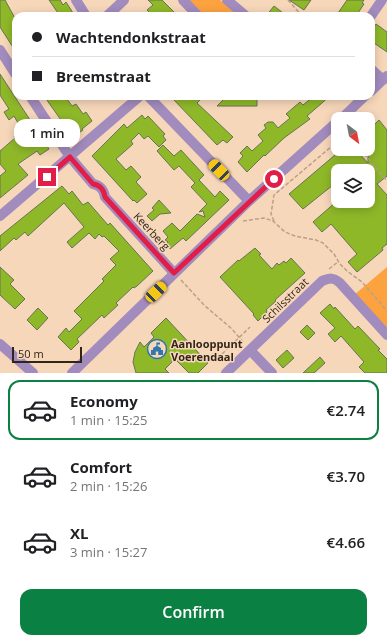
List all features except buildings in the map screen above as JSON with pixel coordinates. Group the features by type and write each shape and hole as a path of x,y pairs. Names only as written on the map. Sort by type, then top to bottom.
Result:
{"street":[{"path":"76,0 84,12"},
{"path":"111,12 124,0"},
{"path":"183,0 194,12"},
{"path":"227,0 241,12"},
{"path":"374,12 382,0"},
{"path":"0,50 12,69"},
{"path":"375,72 385,78 375,87"},
{"name":"Keerberg","path":"33,100 70,157 93,184 98,185 105,192 105,197 174,273"},
{"path":"0,216 135,100"},
{"path":"152,100 249,201"},
{"path":"348,112 361,100"},
{"path":"72,373 249,201 331,127"},
{"name":"Schilsstraat","path":"250,350 322,281 333,278 340,283 387,335"},
{"path":"0,338 12,348 19,360"},
{"path":"0,344 33,373"},
{"path":"226,373 250,350 272,373"}],"path":[{"path":"288,0 298,12"},
{"path":"274,222 271,214 274,195 331,147"},
{"path":"366,156 387,180"},
{"path":"242,221 264,218 274,222 285,232 323,243 334,254 340,264 362,282 387,311"},
{"path":"174,273 204,305 220,318 239,337 250,350"},
{"path":"222,354 250,327"}],"shaded area":[{"path":"188,0 220,0 235,12 199,12"},
{"path":"387,267 387,329 354,295"}],"place":[{"name":"Aanlooppunt Voerendaal","path":"157,349"}],"route":[{"path":"47,177 70,157 93,184 98,185 105,192 105,197 174,273 274,179"}]}
